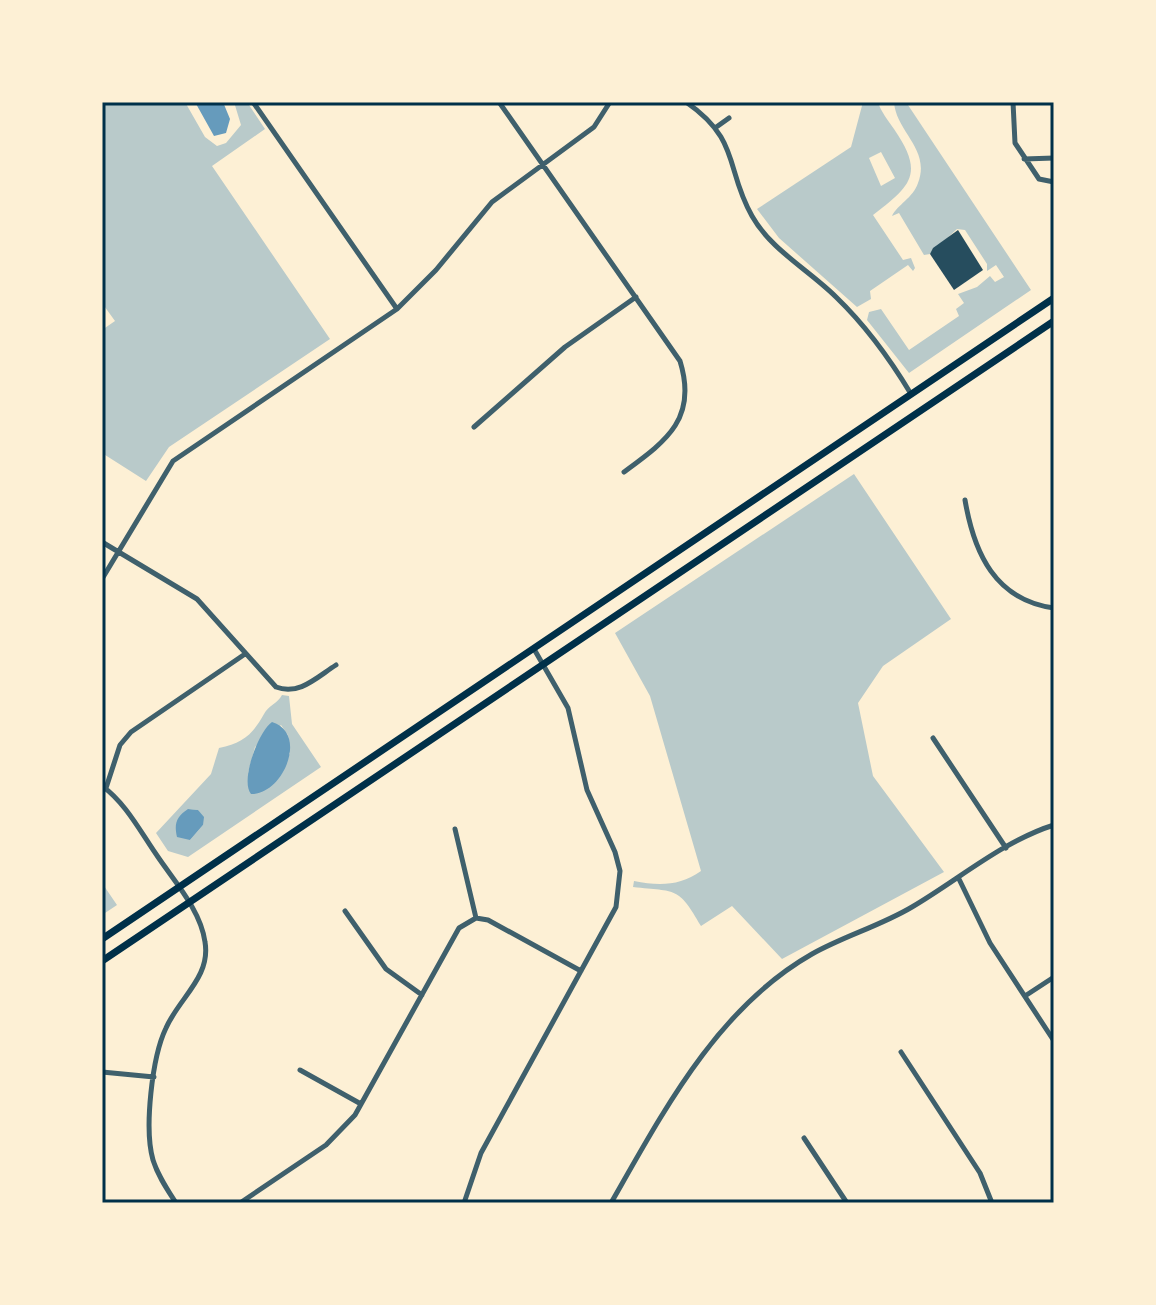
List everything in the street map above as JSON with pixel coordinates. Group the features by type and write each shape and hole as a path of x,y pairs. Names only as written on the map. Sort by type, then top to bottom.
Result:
{"main road":[{"path":"102,939 1054,298"},
{"path":"102,961 1054,321"}],"street":[{"path":"253,102 397,309"},
{"path":"499,102 676,354 686,389 673,430 665,441 624,472"},
{"path":"102,579 177,458 397,309 436,270 492,202 542,162 594,127 610,102"},
{"path":"686,102 715,128 730,152 744,201 761,230 838,298 872,337 911,394"},
{"path":"1013,102 1013,137 1024,159 1039,179 1054,182"},
{"path":"715,128 729,118"},
{"path":"1024,159 1054,158"},
{"path":"474,427 565,347 636,297"},
{"path":"965,500 971,540 1003,588 1031,605 1054,608"},
{"path":"102,542 197,599 272,684 285,690 300,688 336,665"},
{"path":"464,1203 481,1153 616,907 620,871 587,790 568,708 534,649"},
{"path":"176,1203 153,1159 149,1129 154,1077 164,1030 198,980 205,959 203,929 120,802 104,787 120,745 131,732 245,654"},
{"path":"933,738 1006,848"},
{"path":"611,1203 675,1091 710,1046 749,1004 812,954 908,910 1006,848 1054,825"},
{"path":"455,829 476,918"},
{"path":"959,879 990,943 1054,1041"},
{"path":"345,911 386,969 422,995"},
{"path":"240,1203 326,1145 361,1104 459,928 476,918 488,920 581,971"},
{"path":"1025,996 1054,977"},
{"path":"901,1052 980,1173 992,1203"},
{"path":"300,1070 361,1104"},
{"path":"102,1072 154,1077"},
{"path":"804,1138 847,1203"}],"shaded area":[{"path":"110,102 185,102 205,137 217,146 226,143 241,125 234,102 247,102 265,129 212,166 330,339 169,447 146,481 102,453 102,330 115,321 102,303 102,106"},
{"path":"863,102 878,102 904,144 911,168 905,187 873,215 903,260 911,258 915,268 913,271 908,265 870,291 871,299 857,307 779,238 757,209 851,147","holes":["881,152 895,178 881,186 869,158"]},
{"path":"894,102 906,102 1031,290 909,373 867,320 869,312 881,309 909,350 959,316 956,309 964,303 958,294 977,287 990,276 995,282 1004,277 996,265 987,271 987,264 965,230 957,229 930,254 924,255 899,213 892,216 916,188 921,171 917,150 900,123"},
{"path":"854,474 951,619 883,666 858,703 873,776 944,872 782,959 732,906 701,926 687,904 675,893 633,887 634,881 669,884 701,871 650,696 615,633"},
{"path":"282,695 289,696 292,724 321,767 188,857 168,851 156,833 211,774 219,748 246,737","holes":["281,725 288,735 290,754 248,773 255,747","188,809 198,810 203,825 190,840"]},
{"path":"102,883 117,905 102,915"}],"water":[{"path":"195,102 223,102 230,119 226,133 214,136"},
{"path":"272,722 283,728 289,738 287,762 273,785 263,792 251,794 248,779 252,757 261,736"},
{"path":"188,809 198,810 204,817 203,825 190,840 177,837 176,828 178,818"}],"building":[{"path":"958,230 983,270 954,290 930,254 933,248"}]}
